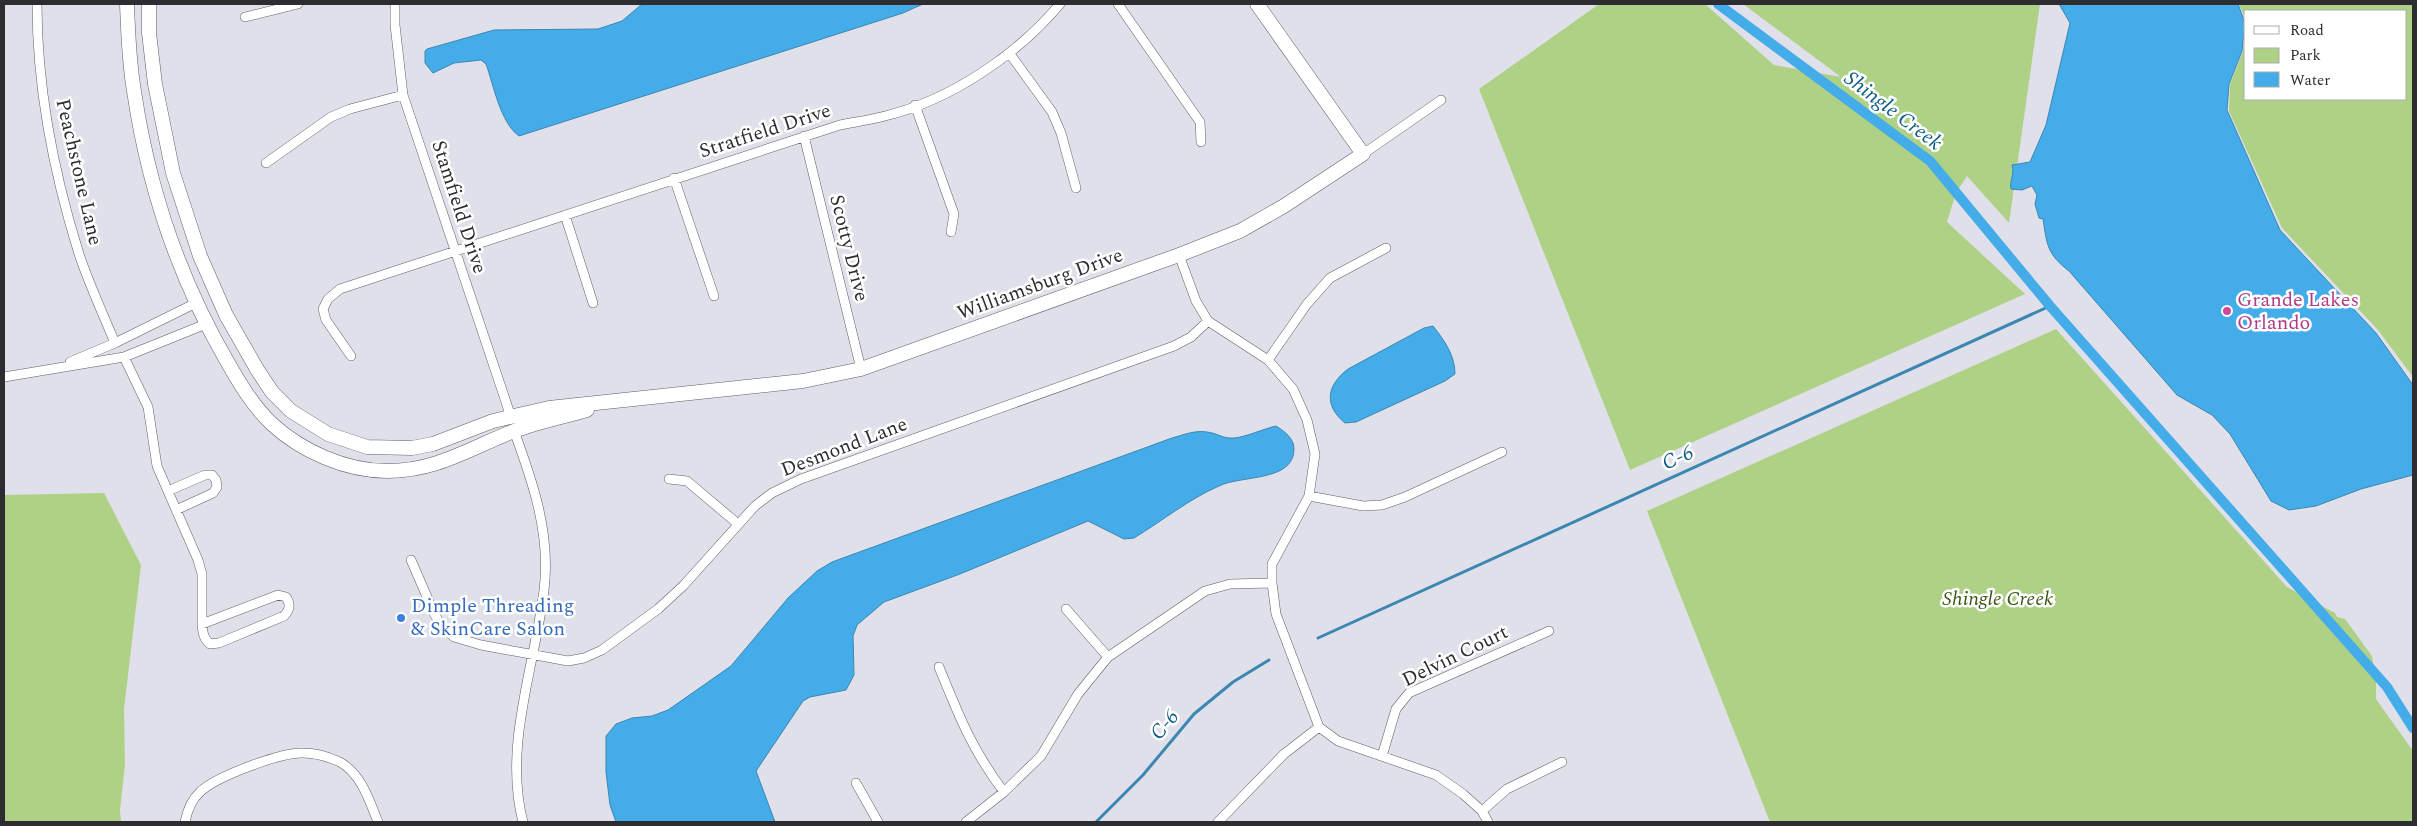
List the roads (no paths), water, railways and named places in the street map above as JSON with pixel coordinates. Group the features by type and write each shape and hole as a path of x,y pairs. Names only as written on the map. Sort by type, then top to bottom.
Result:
{"street":[{"name":"Peachstone Lane","path":"37,4 43,93 58,177 80,256 115,343"},
{"name":"Williamsburg Drive","path":"127,4 133,90 142,138 162,215 206,324 241,386 272,424 313,452 337,462 360,468 386,471 411,469 459,456 514,431 614,403"},
{"name":"Williamsburg Drive","path":"149,4 149,33 163,130 186,218 200,256 226,315 272,392 291,411 308,424 328,434 367,447 412,448 433,444 494,421 565,406 614,403 803,381 861,369 1179,256 1240,231 1284,206 1441,100"},
{"path":"245,17 298,4"},
{"name":"Stamfield Drive","path":"395,4 395,26 404,95 511,417"},
{"name":"Stratfield Drive","path":"351,356 326,320 323,309 328,299 340,289 804,136 840,125 886,116 915,105 953,89 1010,54 1060,4"},
{"path":"1118,4 1200,122 1201,142"},
{"path":"1257,4 1363,154"},
{"path":"1010,54 1052,112 1061,133 1076,188"},
{"path":"266,163 332,116 350,109 404,95"},
{"path":"915,105 954,214 951,232"},
{"name":"Scotty Drive","path":"804,136 861,369"},
{"path":"674,178 714,296"},
{"path":"565,215 593,303"},
{"path":"1268,360 1307,304 1330,278 1386,248"},
{"path":"1179,256 1196,301 1208,321 1268,360 1293,389 1307,420 1315,454 1309,496 1272,564 1272,583 1276,614 1319,727 1338,741 1436,775 1463,794 1482,811 1488,822"},
{"path":"56,368 115,343 196,303"},
{"name":"Desmond Lane","path":"411,560 441,626 454,637 481,645 568,660 584,658 602,650 658,609 683,586 738,524 772,493 801,479 1174,346 1191,337 1208,321"},
{"path":"4,377 124,357 206,324"},
{"path":"124,357 148,407 157,466 198,560 202,574 202,624 205,640 210,644 219,643 284,616 289,610 290,603 286,597 278,595 202,624"},
{"path":"514,431 532,477 545,547 544,589 517,751 518,801 523,822"},
{"path":"1309,496 1363,506 1382,505 1405,497 1502,452"},
{"path":"168,491 205,475 212,475 216,480 217,487 213,493 176,510"},
{"path":"669,478 687,481 738,524"},
{"path":"966,822 1004,792 1041,756 1078,694 1108,657 1205,591 1230,584 1272,583"},
{"path":"1066,609 1108,657"},
{"name":"Delvin Court","path":"1382,756 1396,708 1409,693 1549,631"},
{"path":"939,667 965,731 984,765 1004,792"},
{"path":"1218,822 1284,754 1319,727"},
{"path":"184,822 188,810 199,793 212,783 272,758 302,752 325,756 340,763 358,778 378,822"},
{"path":"1482,811 1513,785 1562,762"},
{"path":"856,783 878,822"}],"water":[{"path":"642,4 923,4 903,13 519,136 512,130 502,113 486,64 481,60 454,63 433,73 425,63 425,51 427,49 494,30 598,29 622,21"},
{"path":"2059,4 2238,4 2244,20 2244,32 2242,51 2229,84 2227,110 2280,230 2376,333 2413,385 2413,475 2361,489 2316,506 2289,510 2271,501 2230,434 2212,415 2177,395 2052,254 2047,242 2043,219 2039,218 2035,204 2037,195 2032,186 2022,190 2011,189 2012,165 2030,162 2046,125 2070,23"},
{"path":"1433,326 1451,354 1455,374 1445,381 1356,422 1345,423 1333,409 1330,395 1332,388 1341,375 1348,369 1424,328"},
{"path":"1276,426 1288,435 1294,445 1292,460 1285,467 1265,476 1229,483 1208,491 1134,538 1124,539 1088,521 960,574 884,602 857,625 853,636 854,675 846,690 810,697 803,701 756,771 775,822 616,822 610,805 606,772 606,736 616,724 632,718 652,716 668,710 731,666 788,598 817,571 832,562 1172,438 1189,433 1203,432 1234,438"}],"waterway":[{"name":"Shingle Creek","path":"1718,4 1930,161 2050,306 2387,687 2413,728"},
{"name":"C-6","path":"1318,638 2050,306"},
{"name":"C-6","path":"1096,822 1143,775 1194,714 1233,682 1269,660"}],"place":[{"name":"Grande Lakes Orlando","path":"2227,311"},
{"name":"Dimple Threading & SkinCare Salon","path":"401,618"}]}
